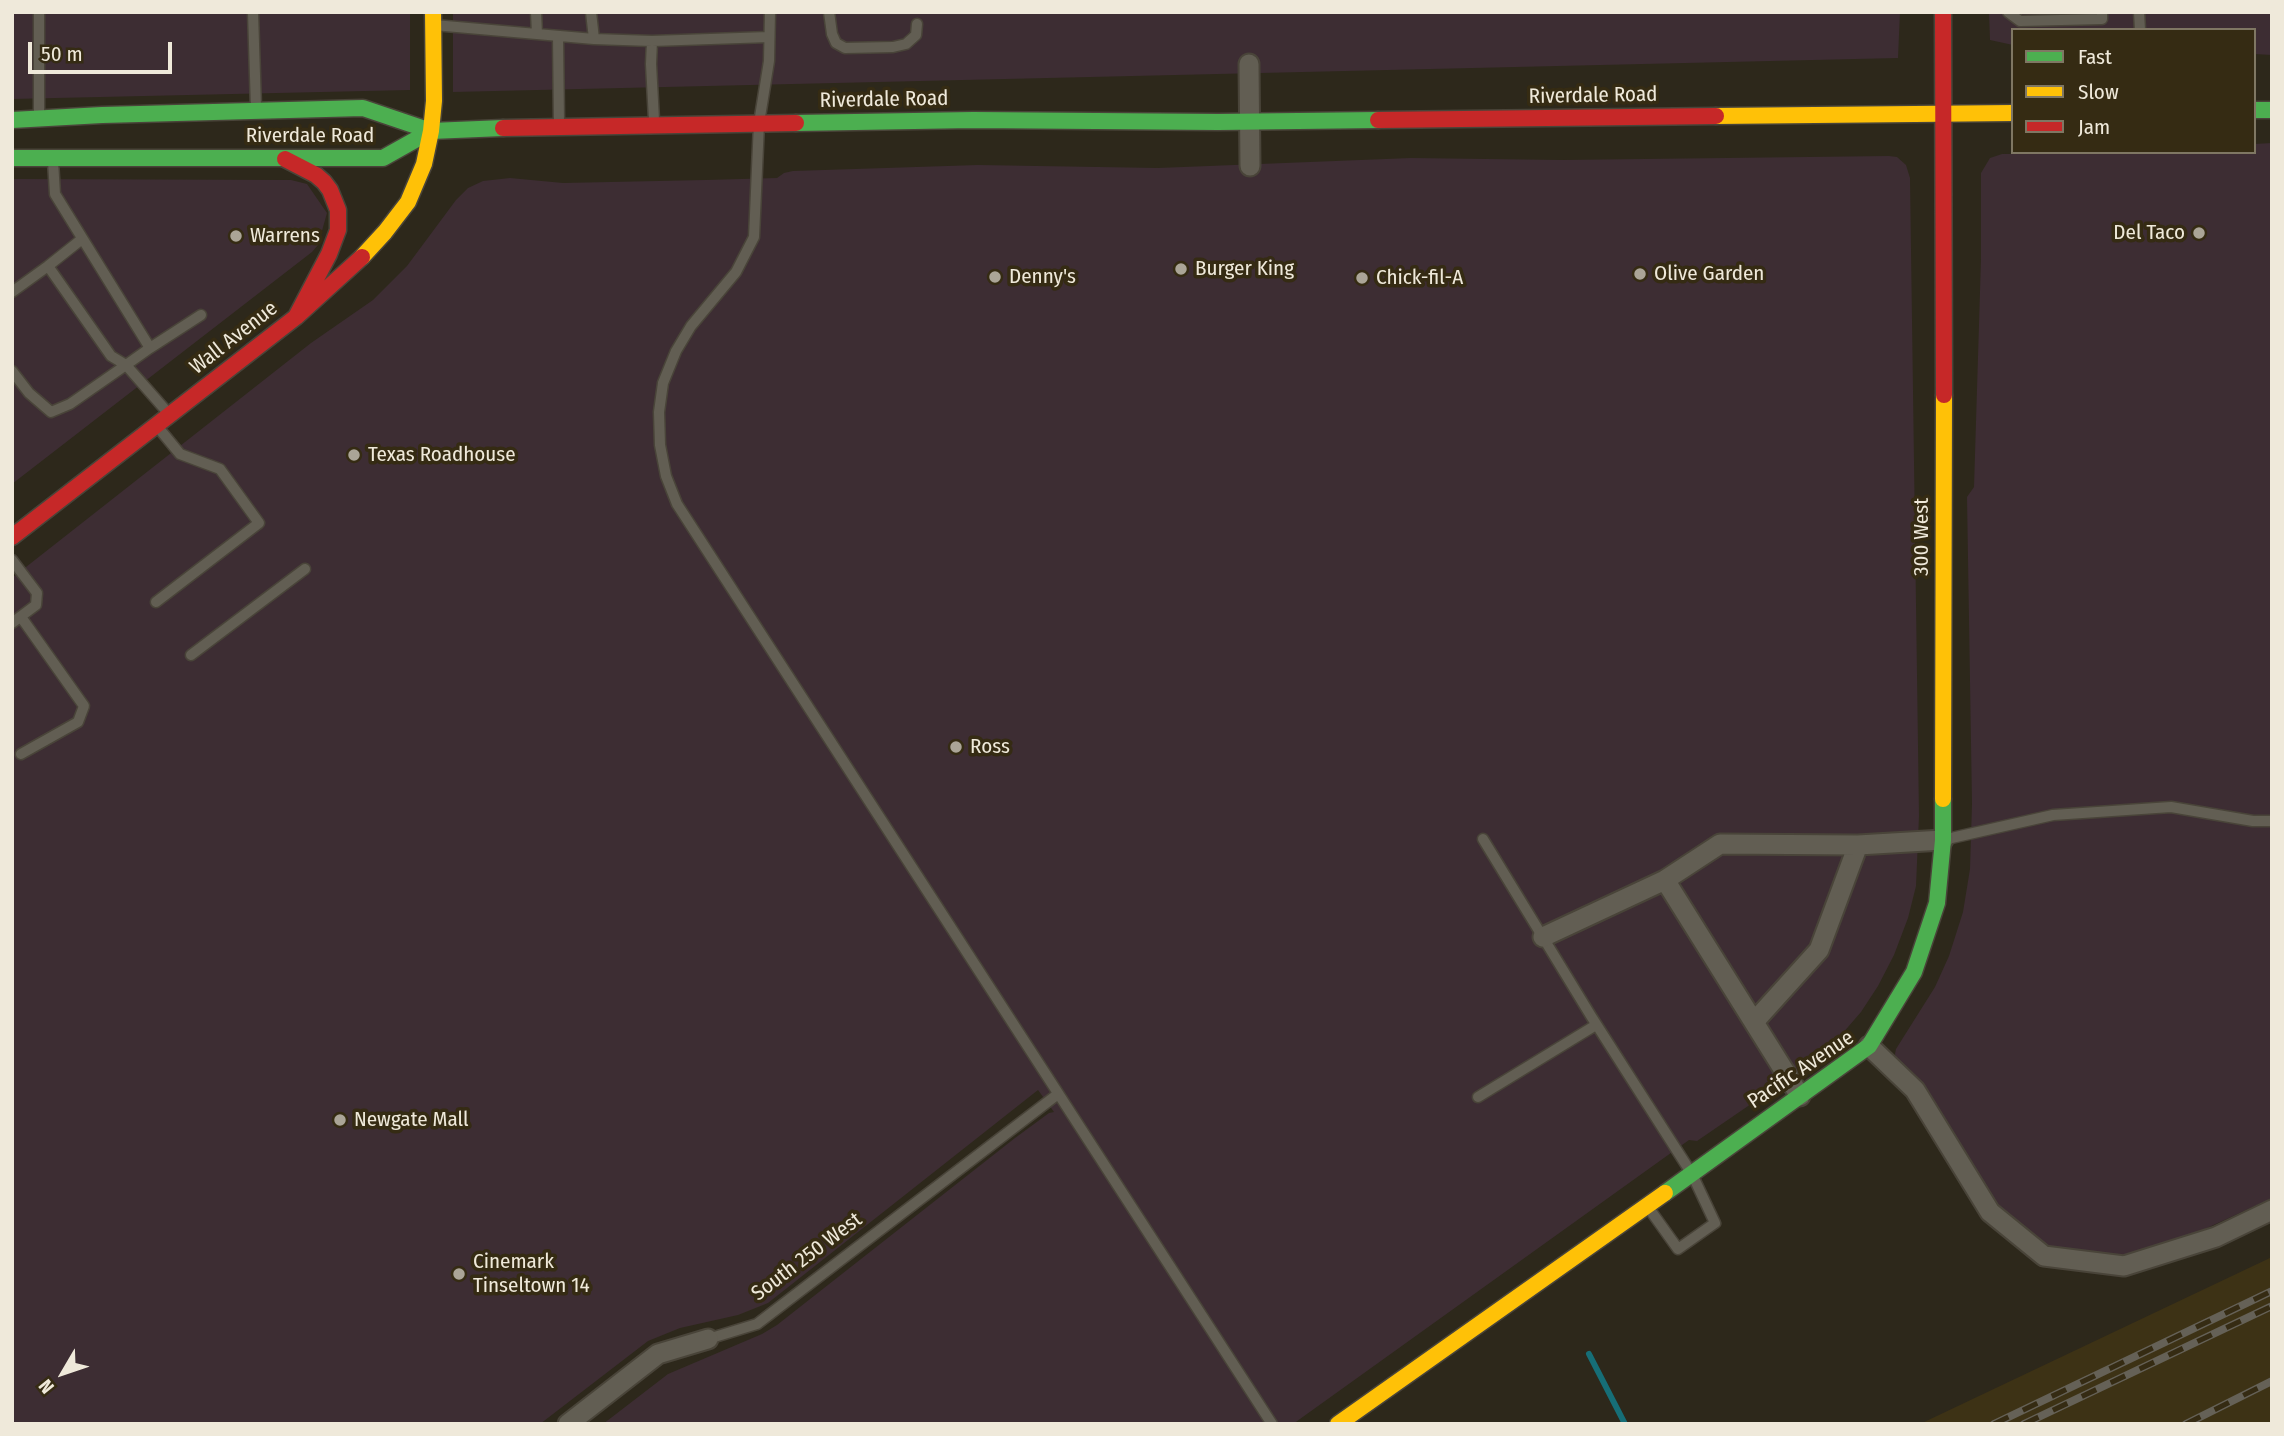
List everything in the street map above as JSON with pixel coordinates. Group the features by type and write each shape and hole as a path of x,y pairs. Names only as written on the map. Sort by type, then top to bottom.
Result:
{"main road":[{"name":"300 West","path":"1869,1046 1914,972 1937,903 1943,840 1943,12"},
{"name":"Wall Avenue","path":"12,537 296,317 367,252 402,209 417,184 431,131 434,81 433,18"},
{"name":"Riverdale Road","path":"12,120 363,108 431,131 759,122 1217,122 2011,113"},
{"name":"Riverdale Road","path":"12,158 383,158 431,131"},
{"path":"280,157 316,175 324,182 338,210 338,230 329,254 296,317"},
{"name":"Pacific Avenue","path":"1338,1424 1869,1046"}],"street":[{"path":"1249,64 1250,166"},
{"path":"1543,937 1665,880 1720,844 1858,845 1943,840"},
{"path":"1754,1022 1819,950 1858,845"},
{"path":"1665,880 1800,1096"},
{"name":"Pacific Avenue","path":"1869,1046 1915,1090 1990,1212 2045,1256 2124,1266 2216,1237 2272,1210"},
{"name":"South 250 West","path":"568,1424 658,1354 708,1339"}],"lane":[{"path":"39,12 40,119"},
{"path":"254,12 256,112"},
{"path":"536,12 537,34"},
{"path":"591,12 594,39"},
{"path":"770,12 769,61 759,122 754,237 736,272 691,327 676,351 663,383 659,412 660,445 666,476 677,504 1272,1424"},
{"path":"829,12 832,34 836,43 845,48 893,47 906,44 916,35 917,24"},
{"path":"2008,12 2020,21 2102,19 2102,12"},
{"path":"433,18 537,34 594,39 652,41 769,37"},
{"path":"558,36 559,127"},
{"path":"652,41 654,125"},
{"path":"52,157 55,194 150,348"},
{"path":"12,292 82,239"},
{"path":"48,266 111,356 127,365 170,415"},
{"path":"12,371 29,393 51,412 70,404 201,315"},
{"path":"156,425 180,454 220,469 259,523 156,602"},
{"path":"12,560 37,593 36,605 17,620 84,706 78,722 21,754"},
{"path":"191,655 305,569"},
{"path":"1943,840 2053,815 2171,807 2253,821 2272,821"},
{"path":"1483,839 1596,1025 1692,1174 1715,1223 1678,1249 1647,1206"},
{"path":"1478,1097 1596,1025"},
{"name":"South 250 West","path":"708,1339 757,1324 1058,1094"}],"shaded area":[{"path":"12,12 410,12 410,90 12,99"},
{"path":"453,12 1900,12 1898,58 453,92"},
{"path":"1989,12 2272,12 2272,55 2256,54 2256,28 2011,28 2011,45 1990,40"},
{"path":"2272,143 2272,1198 2138,1260 2060,1257 2006,1218 1919,1080 1896,1059 1895,1054 1935,987 1949,956 1963,912 1970,869 1972,804 1967,497 1974,487 1981,173 1990,158 2002,154 2256,154 2256,144"},
{"path":"1897,157 1906,165 1910,178 1919,816 1916,886 1894,955 1861,1012 1835,1042 1808,1065 1697,1141 1689,1140 1293,1424 603,1424 668,1374 777,1325 1015,1138 1054,1112 1038,1090 768,1303 738,1315 680,1328 648,1341 540,1424 12,1424 12,578 311,343 373,300 407,266 468,188 483,181 510,178 563,183 777,178 793,171 978,165 1158,168 1411,158 1562,160"},
{"path":"12,179 291,180 307,184 327,213 318,245 312,252 12,484"},
{"path":"2272,1257 2272,1424 1920,1424"}],"waterway":[{"path":"1589,1354 1625,1424"}],"railway":[{"path":"1994,1424 2272,1291"},
{"path":"2024,1424 2272,1306"},
{"path":"2186,1424 2272,1381"}],"traffic: fast":[{"path":"12,120 363,108 431,131 503,128"},
{"path":"2256,110 2272,110"},
{"path":"796,123 1378,120"},
{"path":"12,158 383,158 431,131"},
{"path":"1665,1193 1869,1046 1914,972 1937,903 1943,840 1943,799"}],"traffic: slow":[{"path":"362,257 408,202 424,164 434,101 433,12"},
{"path":"1716,116 2011,113"},
{"path":"1943,799 1944,395"},
{"path":"1338,1424 1665,1193"}],"traffic: jam":[{"path":"1943,12 1944,395"},
{"path":"1378,120 1716,116"},
{"path":"503,128 796,123"},
{"path":"285,159 324,182 338,210 338,230 329,254 296,317"},
{"path":"12,537 296,317 362,257"}],"place":[{"name":"Del Taco","path":"2199,233"},
{"name":"Warrens","path":"236,236"},
{"name":"Burger King","path":"1181,269"},
{"name":"Olive Garden","path":"1640,274"},
{"name":"Denny's","path":"995,277"},
{"name":"Chick-fil-A","path":"1362,278"},
{"name":"Texas Roadhouse","path":"354,455"},
{"name":"Ross","path":"956,747"},
{"name":"Newgate Mall","path":"340,1120"},
{"name":"Cinemark Tinseltown 14","path":"459,1274"}]}
